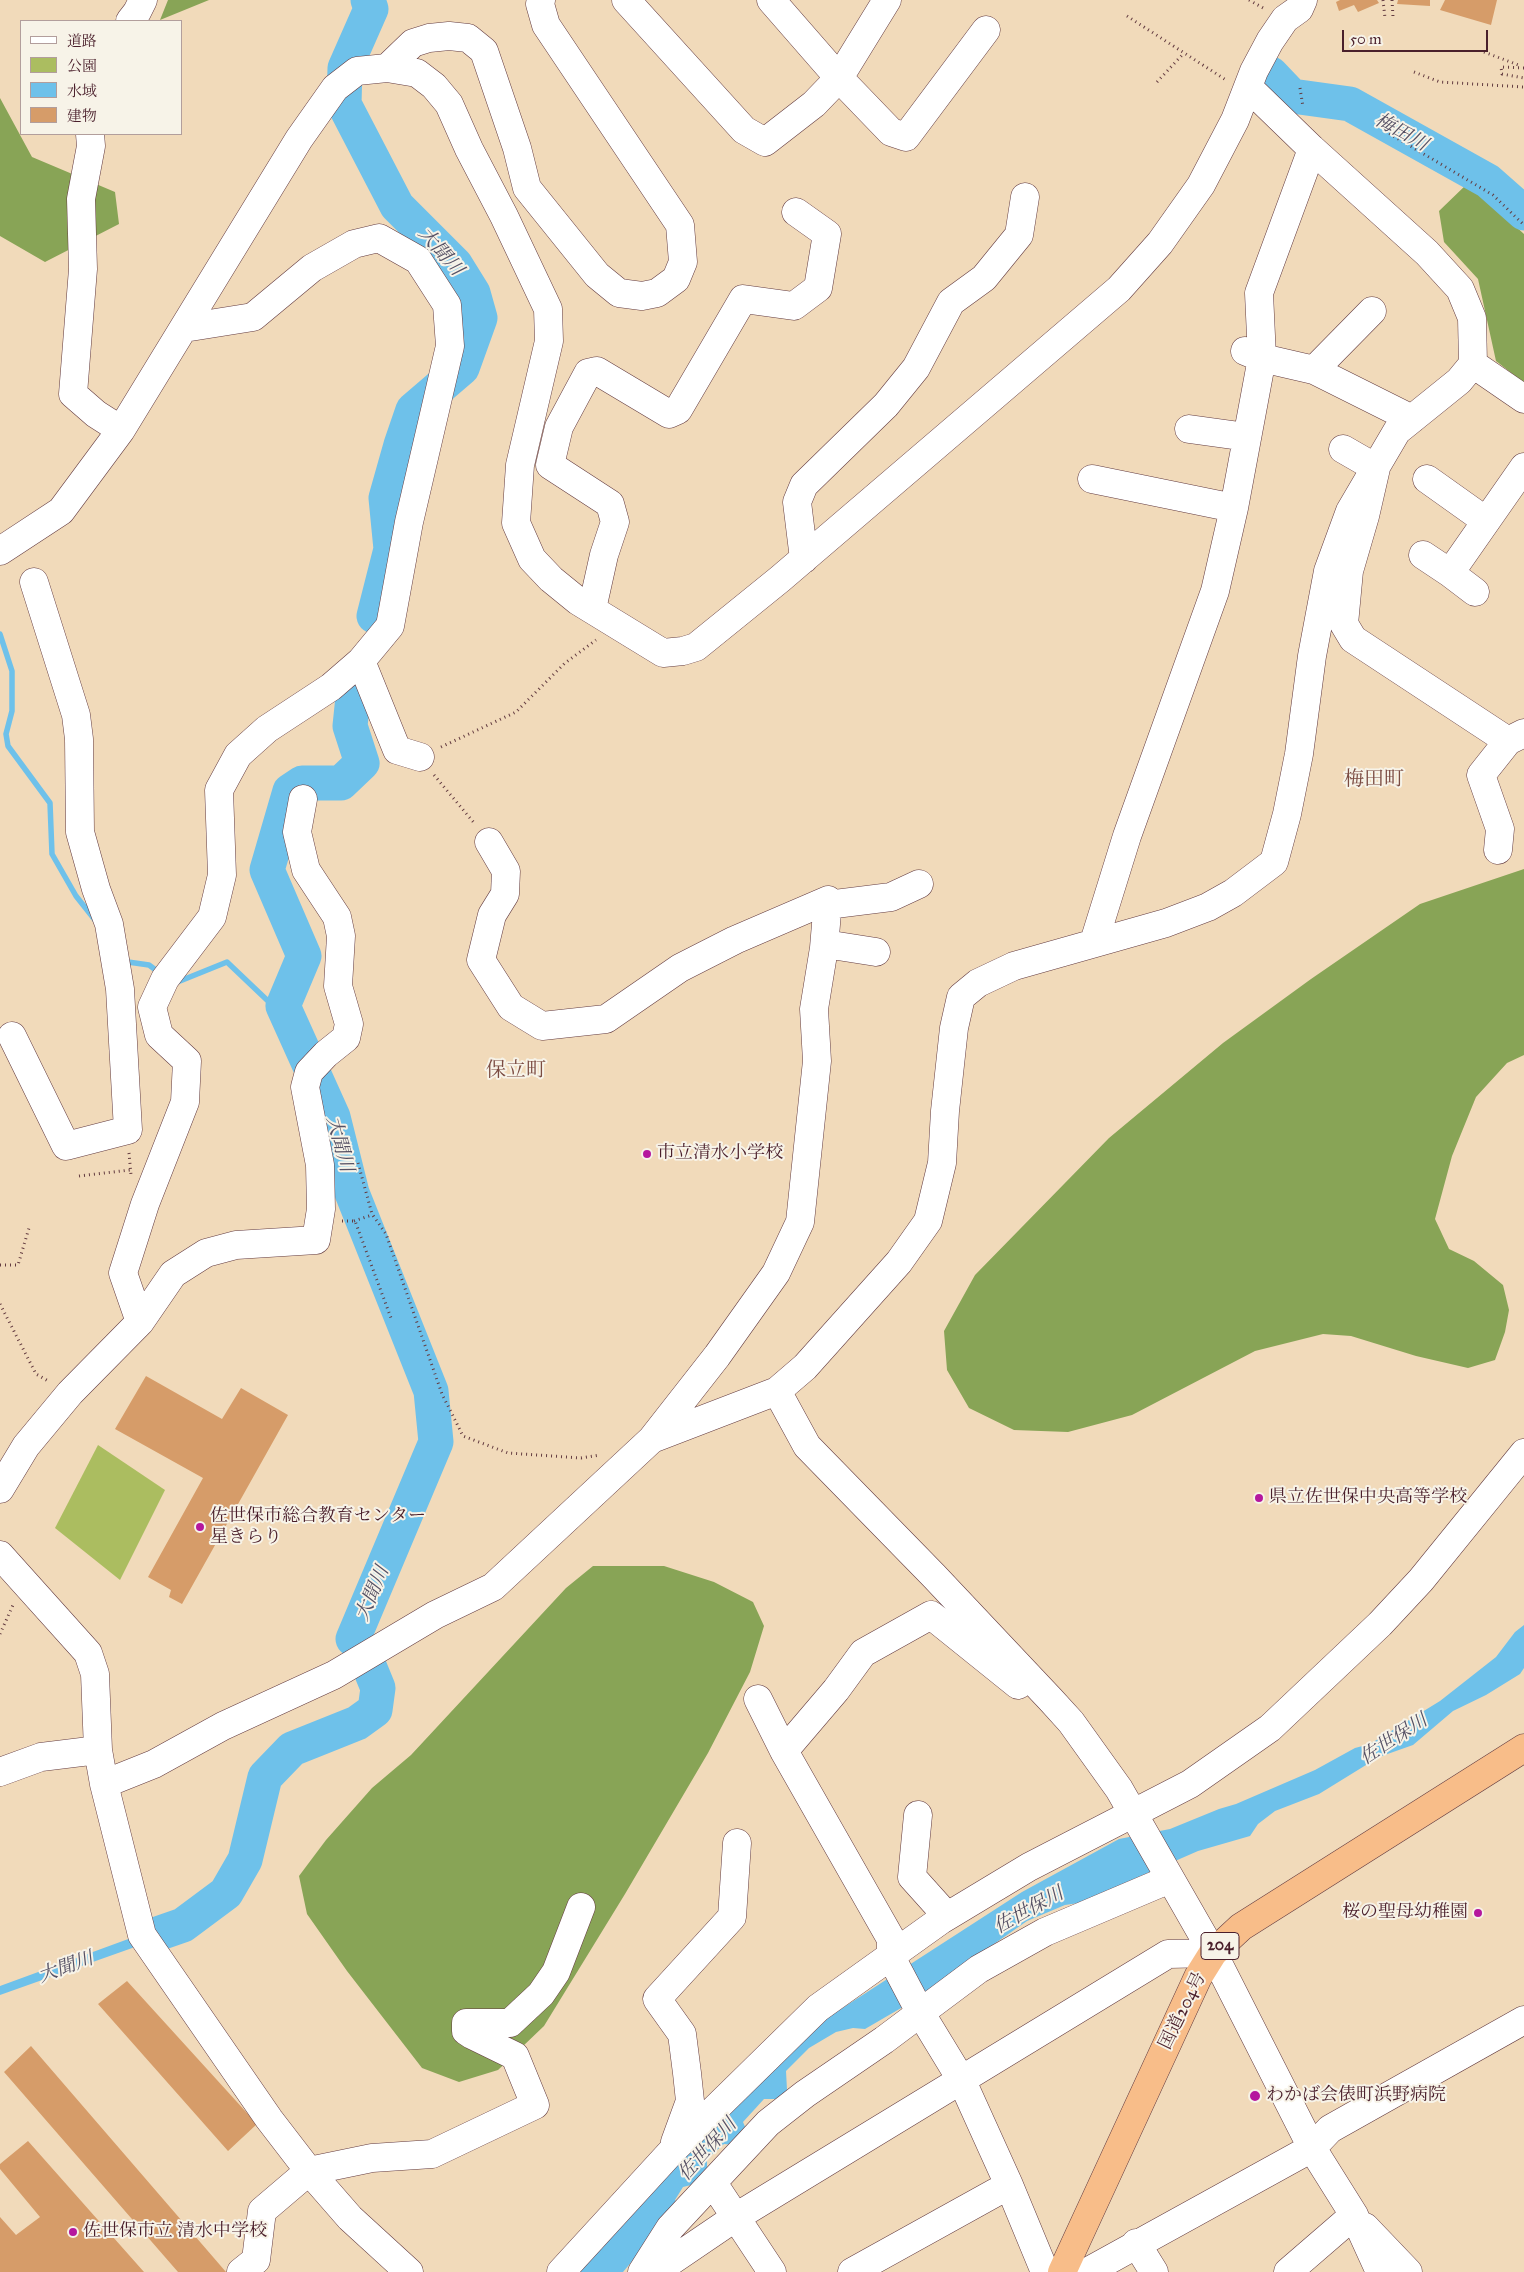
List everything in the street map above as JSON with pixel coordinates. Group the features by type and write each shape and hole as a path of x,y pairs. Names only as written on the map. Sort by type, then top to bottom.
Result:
{"highway":[{"name":"国道204号","path":"1062,2272 1198,1977 1213,1953 1241,1927 1524,1748"}],"street":[{"path":"131,20 143,0"},
{"path":"387,68 413,43 429,38 449,36 468,38 484,51 517,148 527,188 597,276 619,293 642,296 657,293 676,279 683,262 683,243 680,225 546,25 540,4 541,0"},
{"path":"626,0 744,130 765,142 814,104 839,78 887,0"},
{"path":"771,0 839,78 891,132 906,137 986,30"},
{"path":"0,551 61,511 121,430 299,139 336,88 357,71 387,68 417,73 434,86 450,104 469,149 504,216 548,309 549,341 520,465 516,523 532,559 592,621 663,653 683,651 696,647 804,559 1119,289 1160,243 1201,186 1235,120 1270,41 1285,19 1299,9 1303,0"},
{"path":"645,1446 776,1391 805,1367 899,1262 928,1221 942,1163 945,1111 954,1028 960,998 978,983 1014,966 1166,923 1208,907 1233,894 1274,862 1287,814 1299,754 1312,656 1328,571 1350,511 1396,431 1459,381 1473,364 1472,318 1460,289 1426,253 1312,149 1248,87"},
{"path":"90,135 91,146 81,199 83,269 73,394 96,414 121,430"},
{"path":"1094,942 1127,836 1215,591 1234,508 1247,437 1252,354 1259,293 1312,149"},
{"path":"804,559 797,502 804,485 886,405 916,368 951,302 984,278 1019,235 1025,196"},
{"path":"592,621 604,555 615,522 610,504 550,465 559,427 588,373 597,371 669,414 678,410 743,299 794,306 818,288 827,234 796,212"},
{"path":"140,1322 123,1273 158,1169 185,1102 187,1061 158,1035 152,1007 170,973 212,917 222,875 219,790 238,754 267,729 331,687 362,661 390,626 409,522 450,346 447,305 418,260 380,238 354,244 312,268 253,317 184,328"},
{"path":"1314,370 1372,311"},
{"path":"1252,354 1314,370 1412,419"},
{"path":"1473,364 1524,399"},
{"path":"1189,429 1247,437"},
{"path":"1343,449 1376,468"},
{"path":"1376,468 1365,516 1349,571 1344,624 1353,640 1516,737 1482,775 1500,829 1498,850"},
{"path":"1092,479 1234,508"},
{"path":"1439,480 1486,521"},
{"path":"1450,573 1486,521 1519,484"},
{"path":"1423,555 1476,592"},
{"path":"12,1036 66,1146 128,1130 120,989 116,963 109,924 96,889 80,832 79,738 76,715 34,582"},
{"path":"362,661 408,754"},
{"path":"0,1489 26,1446 70,1393 140,1322 173,1274 206,1253 236,1245 316,1240 321,1209 320,1164 305,1087 309,1072 326,1054 346,1038 349,1024 338,986 341,936 337,917 306,870 297,832 303,799"},
{"path":"104,1784 154,1764 223,1726 334,1675 435,1615 493,1587 645,1446 717,1356 776,1273 800,1222 817,1061 814,1010 825,944 828,900 735,940 680,968 606,1019 542,1026 511,1007 481,960 492,915 505,894 506,871 489,842"},
{"path":"827,905 891,897 919,884"},
{"path":"825,944 876,952"},
{"path":"776,1391 807,1446 934,1576 1071,1722 1134,1814 1213,1953 1312,2148 1354,2215 1380,2272"},
{"path":"561,2272 672,2151 818,2008 947,1916 1105,1826 1134,1814 1190,1784 1270,1728 1380,1624 1421,1580 1524,1453"},
{"path":"0,1555 88,1653 95,1674 98,1750 104,1784 142,1934 269,2120 309,2171 350,2218 408,2272"},
{"path":"784,1751 836,1690 863,1653 931,1614 1014,1683 1051,1700"},
{"path":"758,1700 784,1751 891,1939 891,1957 920,2012 962,2081 1009,2185 1045,2272"},
{"path":"0,1772 41,1757 98,1750"},
{"path":"918,1815 912,1877 947,1916"},
{"path":"672,2151 690,2101 682,2034 657,1999 732,1917 737,1843"},
{"path":"642,2272 670,2228 768,2123 805,2094 884,2040 980,1969 1045,1932 1166,1872"},
{"path":"241,2272 256,2260 262,2211 309,2171 372,2158 432,2154 535,2106 515,2056 472,2035 466,2030 466,2024 510,2023 541,1994 556,1972 581,1907"},
{"path":"655,2272 736,2217 1168,1954 1213,1953"},
{"path":"1087,2272 1136,2243 1312,2148 1330,2129 1524,2020"},
{"path":"713,2183 772,2272"},
{"path":"852,2272 1009,2185"},
{"path":"1288,2272 1354,2215"},
{"path":"1354,2215 1408,2272"},
{"path":"1136,2243 1154,2272"}],"path":[{"path":"1383,0 1385,18"},
{"path":"1392,0 1393,17"},
{"path":"1128,16 1227,80 1248,87"},
{"path":"1484,52 1524,67"},
{"path":"1157,82 1184,53"},
{"path":"1524,67 1501,68 1502,74 1524,78"},
{"path":"1414,72 1440,82 1524,87"},
{"path":"1300,88 1302,106"},
{"path":"1386,131 1493,195 1524,225"},
{"path":"489,842 408,754 516,712 566,663 596,640 592,621"},
{"path":"358,1163 371,1215 386,1234 442,1394 463,1436 508,1453 581,1458 645,1446"},
{"path":"79,1176 130,1170"},
{"path":"356,1220 371,1215"},
{"path":"319,1222 355,1221 391,1318"},
{"path":"0,1265 18,1265 29,1228"},
{"path":"0,1304 36,1374 70,1393"},
{"path":"0,1634 14,1603"}],"green space":[{"path":"168,0 209,0 160,20"},
{"path":"0,98 32,157 115,192 119,224 45,262 0,236"},
{"path":"1468,183 1524,234 1524,383 1496,361 1478,279 1444,242 1439,211"},
{"path":"1524,869 1524,1055 1507,1063 1476,1097 1452,1156 1435,1219 1449,1249 1474,1261 1503,1285 1509,1310 1505,1332 1495,1360 1468,1368 1416,1356 1351,1336 1323,1334 1255,1351 1132,1415 1068,1432 1014,1430 969,1408 947,1370 944,1331 975,1275 1109,1138 1223,1043 1311,979 1420,904"},
{"path":"98,1445 165,1490 120,1580 55,1528"},
{"path":"593,1566 664,1566 714,1582 753,1602 764,1626 750,1672 708,1753 544,2026 498,2070 459,2082 422,2068 347,1971 307,1914 299,1876 326,1840 372,1788 411,1755 566,1588"}],"water":[{"name":"佐世保川","path":"1524,1625 1524,1668 1520,1674 1486,1695 1453,1711 1413,1745 1379,1757 1319,1794 1275,1811 1258,1824 1250,1836 1198,1851 1079,1903 1065,1905 1027,1921 908,2004 865,2029 853,2028 836,2032 809,2048 786,2071 787,2090 778,2099 764,2099 743,2122 746,2129 734,2145 724,2144 707,2159 707,2168 695,2184 683,2187 675,2200 679,2206 623,2272 580,2272 680,2159 827,2018 1022,1892 1119,1839 1170,1829 1236,1804 1315,1770 1355,1748 1370,1744 1440,1701 1496,1657 1515,1632"},
{"path":"131,1938 135,1947 0,1995 0,1986"}],"building":[{"path":"1340,0 1377,0 1379,3 1358,12 1354,5 1339,11 1336,2"},
{"path":"1398,0 1430,0 1430,6 1397,4"},
{"path":"1445,0 1497,0 1491,25 1440,10"},
{"name":"佐世保市総合教育センター 星きらり","path":"146,1376 222,1419 241,1388 288,1415 182,1604 169,1597 171,1590 148,1577 203,1478 115,1429"},
{"path":"127,1981 257,2124 228,2151 98,2004"},
{"path":"31,2046 226,2272 178,2272 4,2072"},
{"name":"佐世保市立 清水中学校","path":"28,2141 144,2272 0,2272 0,2217 16,2235 40,2217 0,2169 0,2164"}],"waterway":[{"name":"大聞川","path":"368,0 371,9 345,68 344,104 397,206 455,264 473,293 480,318 462,368 413,410 386,498 391,549 374,616"},
{"name":"梅田川","path":"1271,74 1292,96 1350,104 1488,181 1524,213"},
{"path":"0,634 12,671 12,711 6,734 8,746 50,803 52,854 76,896 95,920"},
{"name":"大聞川","path":"353,697 350,726 362,763 341,783 302,783 290,791 267,870 304,956 283,1006 333,1117 352,1193 431,1391 436,1442 353,1639"},
{"path":"125,959 128,962 149,965 161,974"},
{"path":"175,983 227,962 268,1001 283,1006"},
{"name":"大聞川","path":"160,1933 183,1925 226,1893 245,1860 265,1777 292,1749 357,1723 375,1710 378,1688 369,1666"}],"place":[{"name":"市立清水小学校","path":"647,1154"},
{"name":"県立佐世保中央高等学校","path":"1259,1498"},
{"name":"佐世保市総合教育センター 星きらり","path":"200,1527"},
{"name":"桜の聖母幼稚園","path":"1478,1913"},
{"name":"わかば会俵町浜野病院","path":"1255,2096"},
{"name":"佐世保市立 清水中学校","path":"73,2232"}],"district":[{"name":"梅田町","path":"1374,780"},
{"name":"保立町","path":"516,1071"}]}
